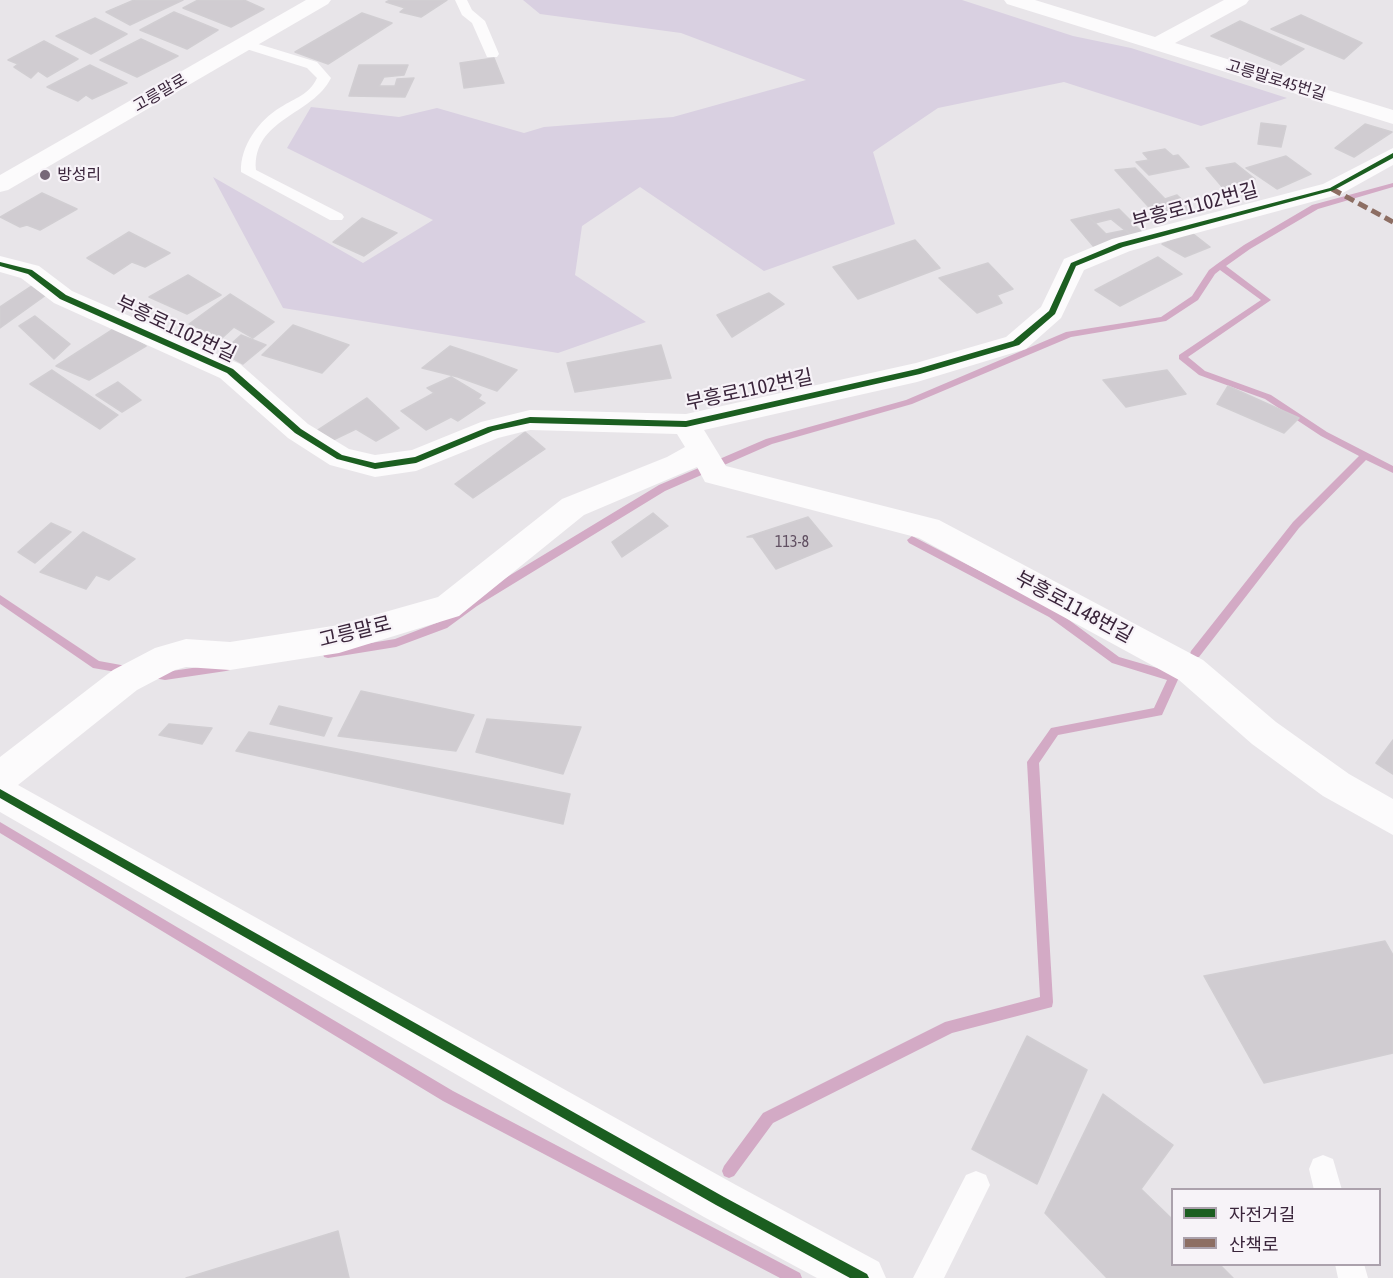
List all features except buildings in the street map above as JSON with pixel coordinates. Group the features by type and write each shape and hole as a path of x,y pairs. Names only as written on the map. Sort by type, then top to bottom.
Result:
{"street":[{"name":"고릉말로","path":"0,185 321,0"},
{"name":"고릉말로45번길","path":"1014,0 1393,117"},
{"path":"1158,44 1239,0"},
{"name":"부흥로1102번길","path":"0,264 30,272 63,297 230,371 298,431 340,457 375,466 416,460 491,429 530,420 686,424 917,372 1016,343 1052,312 1072,265 1121,245 1332,189 1393,155"},
{"path":"686,424 709,462"},
{"name":"고릉말로","path":"0,778 125,680 167,658 186,653 230,656 339,639 448,607 573,507 677,465 709,462"},
{"name":"부흥로1148번길","path":"709,462 928,528 1191,670 1264,733 1336,785 1393,818"},
{"path":"0,793 720,1201 863,1278"}],"lane":[{"path":"461,0 467,12 478,21 492,54"},
{"path":"245,44 312,65 324,78 317,92 283,112 262,135 246,160 249,172 336,217"},
{"path":"927,1278 976,1185"}],"shaded area":[{"path":"523,0 962,0 1073,36 1131,48 1287,98 1201,126 1064,82 938,108 873,152 895,224 764,271 640,187 582,226 575,275 646,322 558,353 283,308 213,177 363,263 433,220 287,148 311,107 399,117 437,108 524,133 544,127 673,117 806,80 681,33 540,14"}],"waterway":[{"path":"1220,266 1247,247 1315,207 1393,185"},
{"path":"328,654 396,643 443,625 473,603 662,488 769,441 909,402 1069,334 1163,319 1195,298 1212,272 1220,266"},
{"path":"1220,266 1267,300 1182,357 1202,373 1268,397 1324,434 1365,456"},
{"path":"1195,654 1296,525 1365,456"},
{"path":"1365,456 1393,470"},
{"path":"912,540 1053,614 1116,660 1173,677"},
{"path":"0,599 97,665 128,670"},
{"path":"152,674 165,676 226,667"},
{"path":"729,1171 768,1118 950,1027 1047,1002 1033,762 1055,731 1158,712 1176,673"},
{"path":"0,827 448,1096 795,1278"}],"marked path":[{"path":"1332,189 1393,222"}],"cycle path":[{"path":"0,264 30,272 63,297 230,371 298,431 340,457 375,466 416,460 491,429 530,420 686,424 917,372 1016,343 1052,312 1073,265 1121,245 1332,189 1393,155"},
{"path":"0,793 720,1201 863,1278"}],"place":[{"name":"방성리","path":"45,175"}]}
